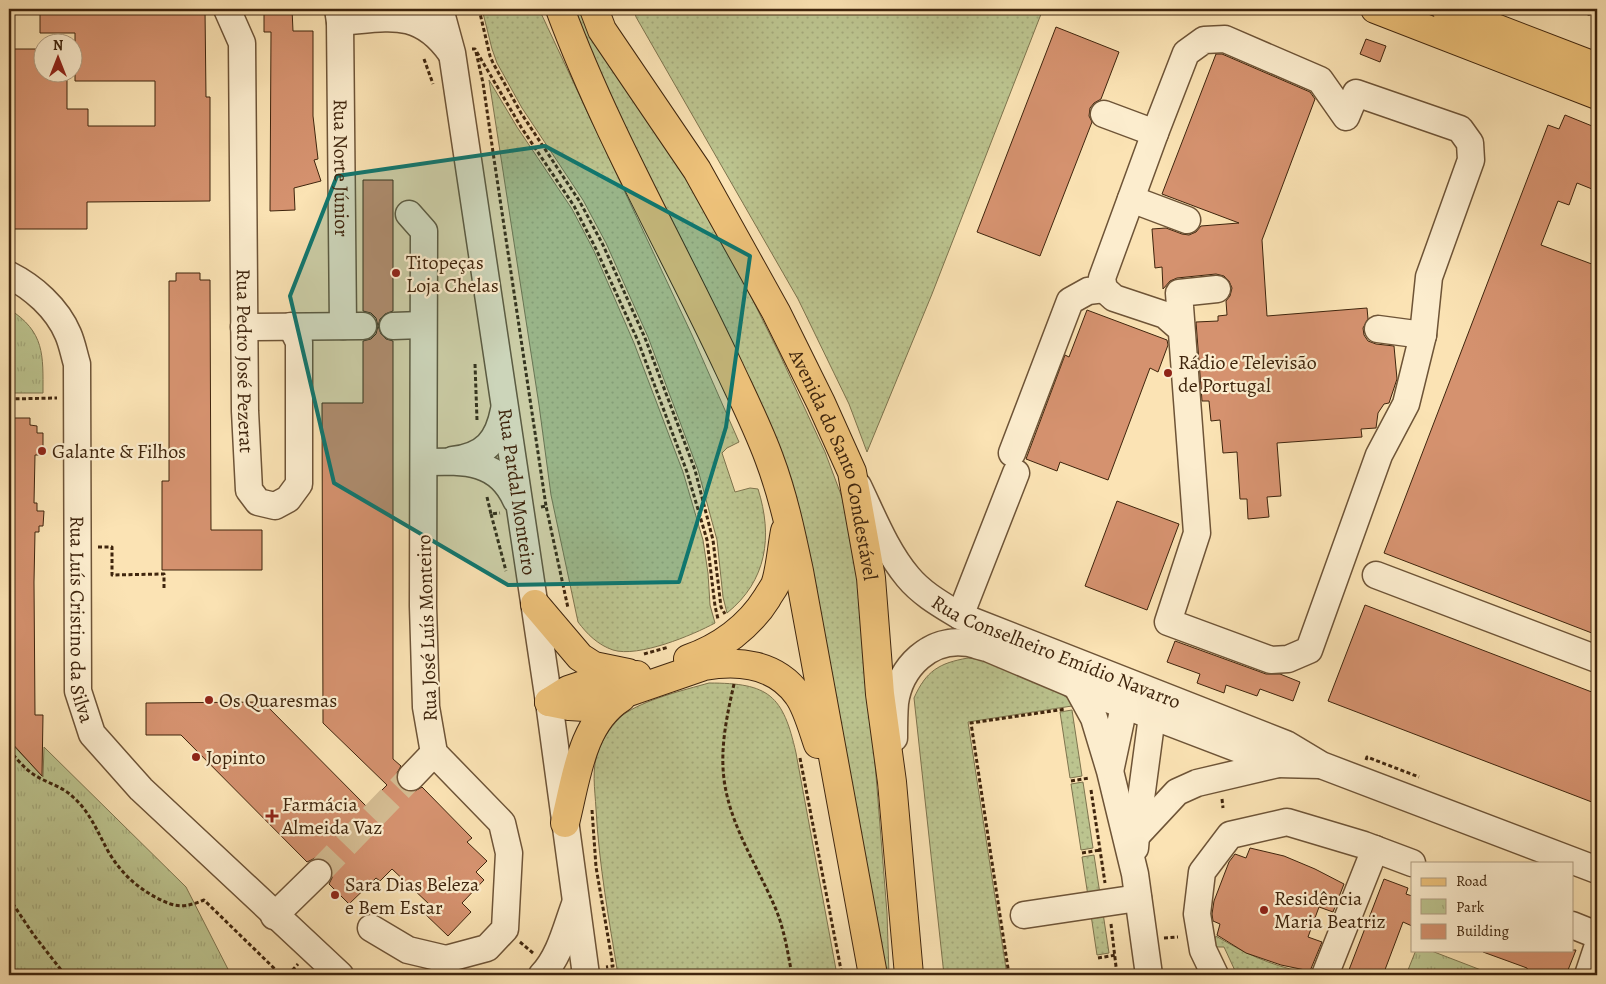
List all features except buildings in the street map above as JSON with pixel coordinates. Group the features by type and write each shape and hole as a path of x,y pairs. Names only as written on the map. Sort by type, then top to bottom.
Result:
{"main road":[{"path":"560,9 572,42 609,124 698,302 769,458 788,517 873,975"},
{"name":"Avenida do Santo Condestável","path":"594,9 602,30 697,170 776,312 821,402 852,472 872,578 880,694 892,782 909,975"},
{"path":"1375,9 1597,94"},
{"path":"1446,9 1597,67"},
{"path":"549,702 585,707 636,674 700,655 721,644 749,621 775,585 788,517"},
{"path":"535,604 580,657 594,666 636,674 720,663 756,666 772,672 787,683 799,696 844,814"},
{"path":"565,823 582,753 593,730 636,674"}],"street":[{"name":"Rua Pedro José Pezerat","path":"227,9 242,43 245,411 249,490 258,502 275,506 288,499 299,484 299,342 291,326"},
{"name":"Rua Pardal Monteiro","path":"440,9 463,51 505,406 549,702 585,973"},
{"path":"339,15 396,13 429,28 442,40 463,51"},
{"name":"Rua Norte Júnior","path":"291,326 353,326 339,15"},
{"path":"1037,416 1093,292 1102,278 1186,53 1204,40 1225,39 1320,80 1346,117 1356,93 1460,129 1470,143 1470,160 1429,277 1423,335 1406,404 1380,455 1308,650 1288,659 1271,660 1168,622 1197,533 1179,293 1217,289"},
{"path":"1104,114 1155,133"},
{"path":"1131,199 1187,220"},
{"name":"Rua José Luís Monteiro","path":"409,214 424,231 422,326 436,462 423,606 426,707 434,753"},
{"name":"Rua Luís Cristino da Silva","path":"9,275 38,293 53,310 68,333 77,364 78,692 92,734 141,789 274,916 340,975"},
{"path":"960,616 1070,301 1093,292 1165,315 1181,329"},
{"path":"244,327 291,326"},
{"path":"393,326 422,326"},
{"path":"1378,329 1423,335"},
{"path":"436,462 464,459 483,451 494,439 501,424 505,406"},
{"path":"436,462 464,462 480,465 499,474 511,488 520,510"},
{"name":"Rua Conselheiro Emídio Navarro","path":"852,472 890,550 908,577 931,598 960,616 1286,744 1321,765 1597,870"},
{"path":"1376,576 1597,659"},
{"name":"Rua Conselheiro Emídio Navarro","path":"892,782 895,702 901,681 911,664 924,652 940,645 954,643 968,643 987,648 1124,706 1278,764 1321,765"},
{"path":"1077,687 1094,718 1096,773 1137,886"},
{"path":"1096,773 1124,706 1144,688 1152,716 1136,836 1137,886 1149,975"},
{"path":"371,928 408,950 446,959 487,948 505,929 509,853 502,824 434,753 411,776"},
{"path":"1136,836 1177,792 1197,783 1278,764"},
{"path":"1215,975 1203,950 1197,914 1202,872 1230,835 1287,822 1375,849 1411,863"},
{"path":"1325,975 1375,849"},
{"path":"274,916 318,873"},
{"path":"1024,915 1108,903 1137,886"},
{"path":"541,967 547,970 556,954 576,901"},
{"path":"1574,926 1597,934"},
{"path":"1588,975 1597,948"}],"path":[{"path":"479,9 493,63 521,113 580,202 603,245 645,338 695,470 713,540 721,607 732,635"},
{"path":"1575,9 1597,17"},
{"path":"1534,10 1580,11"},
{"path":"421,51 433,86"},
{"path":"424,59 463,51"},
{"path":"463,51 483,83 546,506 569,613"},
{"path":"463,51 521,127 574,206 596,249 638,341 688,472 707,540 714,606 719,627 732,635"},
{"path":"475,362 477,430"},
{"path":"9,399 78,398"},
{"path":"485,493 491,514 546,506"},
{"path":"78,547 112,547 112,575 164,574 164,590"},
{"path":"636,674 673,646"},
{"path":"726,682 742,684"},
{"path":"734,682 726,719 723,753 724,777 728,799 740,832 777,913 786,942 792,975"},
{"path":"1009,975 971,723 1060,710"},
{"path":"9,750 32,774 65,790 83,807 93,820 119,867 136,885 144,891 176,906 189,906 204,900 281,975"},
{"path":"798,750 842,975"},
{"path":"1071,781 1096,773 1100,850 1116,955 1117,975"},
{"path":"585,973 613,966 596,867 592,809"},
{"path":"1082,853 1100,850"},
{"path":"9,898 33,934 65,975"},
{"path":"519,941 541,967"},
{"path":"1098,958 1116,955"}],"highlighted area":[{"path":"545,146 750,256 726,427 679,582 508,585 334,483 290,296 337,176"}],"green space":[{"path":"482,9 539,9 692,335 739,442 722,453 735,492 750,488 758,489 763,507 765,540 763,557 751,587 727,613 723,597 717,540 698,470 648,337 606,243 583,200 522,108 497,63"},
{"path":"570,9 583,9 705,204 780,355 825,452 843,500 856,547 887,913 889,975 885,975 815,605"},
{"path":"634,9 1043,9 932,294 867,452 849,404 798,299 636,17"},
{"path":"489,80 517,127 572,209 594,251 634,343 683,472 703,540 710,605 715,623 665,644 636,651 624,652 613,650 593,639 578,622 551,495"},
{"path":"9,309 30,326 36,336 40,345 43,367 43,393 14,393 14,404 9,404"},
{"path":"968,658 983,660 1059,692 1070,700 1072,706 968,722 1007,975 944,975 914,698 923,681 935,670 949,663"},
{"path":"709,683 746,686 759,690 770,696 779,705 785,718 796,753 837,975 618,975 599,851 594,779 597,756 606,735 623,715 652,700"},
{"path":"1072,710 1082,776 1070,778 1060,712"},
{"path":"9,741 43,777 44,747 186,887 231,975 9,975"},
{"path":"1083,782 1093,848 1081,850 1071,784"},
{"path":"1094,855 1100,894 1088,896 1082,857"},
{"path":"1103,913 1109,953 1097,955 1091,915"},
{"path":"1216,936 1258,958 1278,966 1302,972 1301,975 1237,975 1224,947 1212,947"},
{"path":"1415,952 1434,952 1494,975 1406,975"}],"tunnel":[{"path":"318,873 411,777"}],"place":[{"name":"Titopeças Loja Chelas","path":"396,273"},
{"name":"Rádio e Televisão de Portugal","path":"1168,373"},
{"name":"Galante & Filhos","path":"42,451"},
{"name":"Os Quaresmas","path":"209,700"},
{"name":"Jopinto","path":"196,757"},
{"name":"Farmácia Almeida Vaz","path":"272,816"},
{"name":"Sara Dias Beleza e Bem Estar","path":"335,895"},
{"name":"Residência Maria Beatriz","path":"1264,910"}]}
